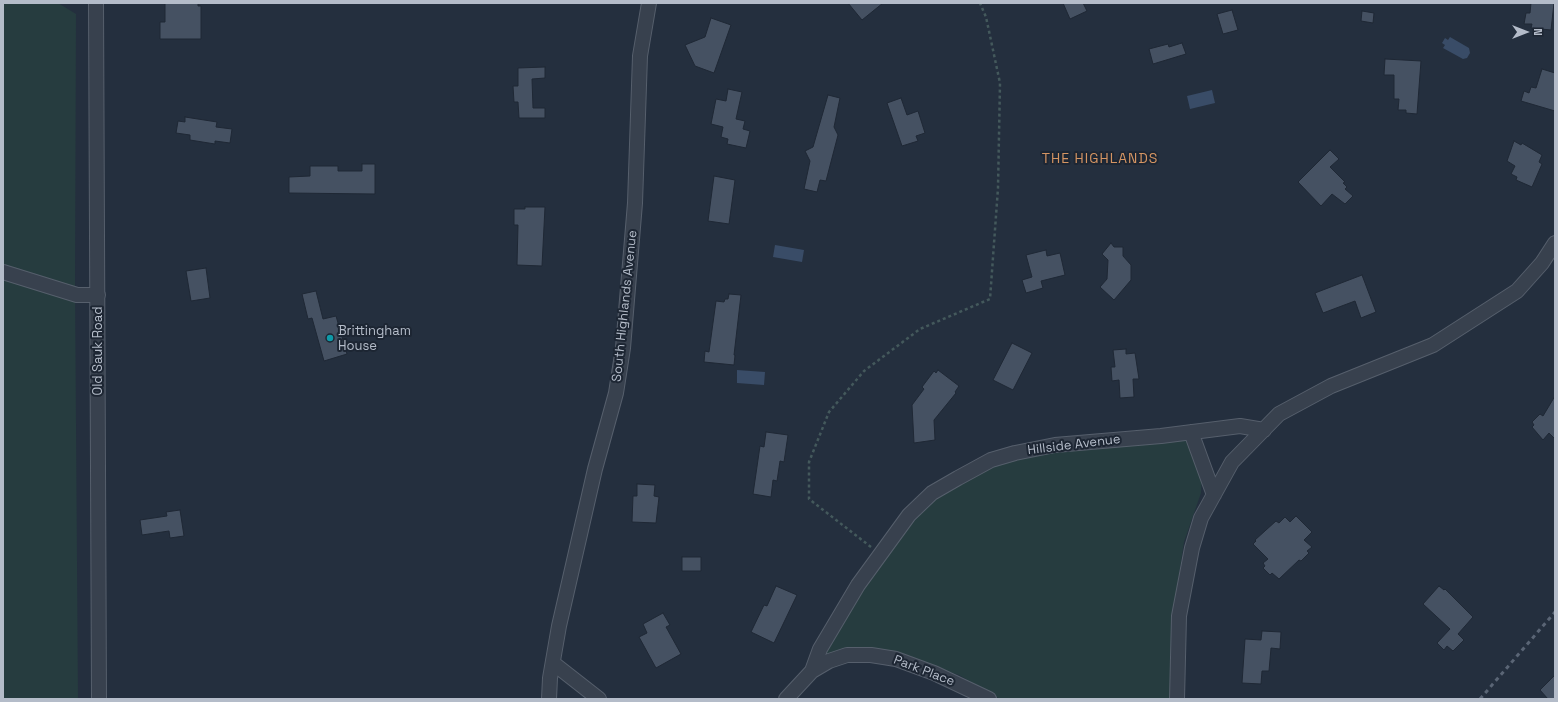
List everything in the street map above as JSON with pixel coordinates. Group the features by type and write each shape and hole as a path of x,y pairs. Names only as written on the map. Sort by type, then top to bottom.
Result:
{"street":[{"name":"Old Sauk Road","path":"96,3 99,699"},
{"name":"South Highlands Avenue","path":"549,699 553,663 572,563 616,392 623,348 635,203 640,56 649,3"},
{"path":"1177,699 1178,653 1182,596 1192,548 1201,518 1232,462 1279,414 1331,386 1433,345 1468,324 1517,291 1542,263 1555,243"},
{"path":"3,272 77,295 98,295"},
{"name":"Hillside Avenue","path":"786,699 812,671 820,649 858,585 909,515 932,493 991,460 1015,453 1055,445 1240,426 1264,430"},
{"path":"1190,432 1214,495"},
{"name":"Park Place","path":"812,671 829,661 847,656 871,655 896,659 934,673 989,699"},
{"path":"553,663 599,699"}],"path":[{"path":"881,553 851,533 809,499 809,462 829,412 864,371 920,329 990,299 998,188 1000,83 986,17 980,3"}],"green space":[{"path":"3,3 58,3 76,14 75,286 78,699 3,699"},
{"path":"1182,439 1188,441 1202,476 1201,493 1184,542 1173,614 1172,676 1169,699 1000,699 959,675 880,650 821,660 870,574 936,495 973,474 1014,459 1052,449"}],"water":[{"path":"1450,37 1469,48 1470,53 1467,58 1463,59 1443,48 1445,45 1442,43 1445,38 1448,40"},
{"path":"1212,90 1215,103 1190,109 1187,96"},
{"path":"775,245 804,250 802,262 773,257"},
{"path":"737,370 765,372 764,385 737,383"}],"building":[{"path":"165,3 198,3 198,6 201,6 201,39 160,39 160,22 165,22"},
{"path":"848,3 883,3 862,20"},
{"path":"1063,3 1083,3 1087,11 1070,19"},
{"path":"1531,3 1554,3 1551,30 1531,28 1532,24 1524,24 1526,13 1530,13"},
{"path":"1232,10 1238,30 1223,34 1217,14"},
{"path":"1362,11 1374,13 1373,23 1361,21"},
{"path":"711,18 731,25 714,73 695,66 685,45 705,37"},
{"path":"1182,43 1186,54 1153,64 1149,49 1168,44 1169,47"},
{"path":"1385,59 1421,61 1417,114 1406,113 1406,110 1398,110 1399,99 1394,99 1394,75 1384,75"},
{"path":"545,67 545,78 532,79 533,108 545,108 545,118 519,118 518,102 514,102 513,86 518,86 518,68"},
{"path":"1542,69 1555,73 1555,111 1521,101 1524,91 1529,93 1531,87 1536,88"},
{"path":"728,89 742,92 736,119 745,121 743,129 750,131 746,148 727,144 728,139 721,137 723,127 711,124 716,99 726,101"},
{"path":"828,95 840,98 834,127 838,135 826,181 820,180 817,192 804,189 810,161 805,151 813,147"},
{"path":"901,98 907,115 918,111 925,133 916,136 918,141 902,146 887,103"},
{"path":"185,117 217,122 216,127 232,129 230,143 215,141 215,144 190,140 190,135 176,133 178,121 185,122"},
{"path":"1514,141 1521,145 1522,143 1542,155 1539,162 1542,164 1532,187 1516,180 1517,177 1511,174 1515,166 1507,161"},
{"path":"1330,150 1339,159 1330,167 1345,182 1343,183 1347,187 1345,189 1353,196 1345,204 1332,194 1321,206 1298,182"},
{"path":"362,164 375,164 375,194 289,193 289,177 310,176 310,166 338,166 338,171 362,171"},
{"path":"714,176 735,180 729,224 708,221"},
{"path":"525,207 545,207 542,266 517,265 518,225 514,225 514,209 525,209"},
{"path":"1111,243 1114,247 1123,247 1123,256 1131,265 1131,280 1114,300 1100,287 1107,279 1108,260 1102,254"},
{"path":"1046,250 1047,256 1060,253 1065,275 1041,281 1043,288 1026,293 1022,280 1032,277 1026,255"},
{"path":"206,268 210,298 191,301 186,271"},
{"path":"1362,275 1376,312 1361,318 1355,301 1323,313 1315,293"},
{"name":"Brittingham House","path":"316,291 323,319 336,316 347,354 324,361 312,318 308,319 302,294"},
{"path":"729,294 741,295 734,365 704,362 705,351 709,352 716,301 724,302 725,299 728,299"},
{"path":"1012,343 1032,353 1013,390 993,380"},
{"path":"1126,349 1126,354 1135,353 1139,379 1133,379 1134,397 1120,398 1119,380 1112,381 1111,367 1115,367 1113,350"},
{"path":"938,370 959,386 955,392 956,393 934,420 935,440 914,443 912,405 924,389 922,387 934,371 936,373"},
{"path":"1555,396 1555,439 1549,433 1543,440 1532,427 1534,425 1532,422 1540,414 1543,416"},
{"path":"766,432 788,435 784,462 780,461 777,481 773,480 771,497 753,494 760,446 764,447"},
{"path":"637,484 655,485 654,496 659,497 656,523 632,522 633,496 637,496"},
{"path":"180,510 184,536 170,538 169,531 142,535 140,520 167,516 166,512"},
{"path":"1296,516 1312,532 1304,540 1312,547 1307,551 1309,553 1301,561 1299,560 1279,579 1272,573 1270,575 1263,568 1265,566 1263,563 1268,559 1253,544 1256,541 1255,540 1276,521 1279,523 1285,517 1290,522"},
{"path":"682,557 701,557 701,571 682,571"},
{"path":"776,586 797,595 774,643 751,632 764,605 767,606"},
{"path":"1439,586 1444,590 1445,589 1473,617 1458,634 1464,640 1453,651 1447,646 1444,650 1437,643 1450,629 1423,604"},
{"path":"663,613 670,625 666,627 681,654 656,668 639,637 647,633 643,624"},
{"path":"1262,631 1281,632 1280,649 1271,648 1269,671 1262,671 1261,684 1242,683 1245,639 1261,640"},
{"path":"1555,675 1555,699 1548,699 1540,690"}],"railway":[{"path":"1480,699 1555,612"}],"place":[{"name":"Brittingham House","path":"330,338"}],"district":[{"name":"THE HIGHLANDS","path":"1100,159"}]}
